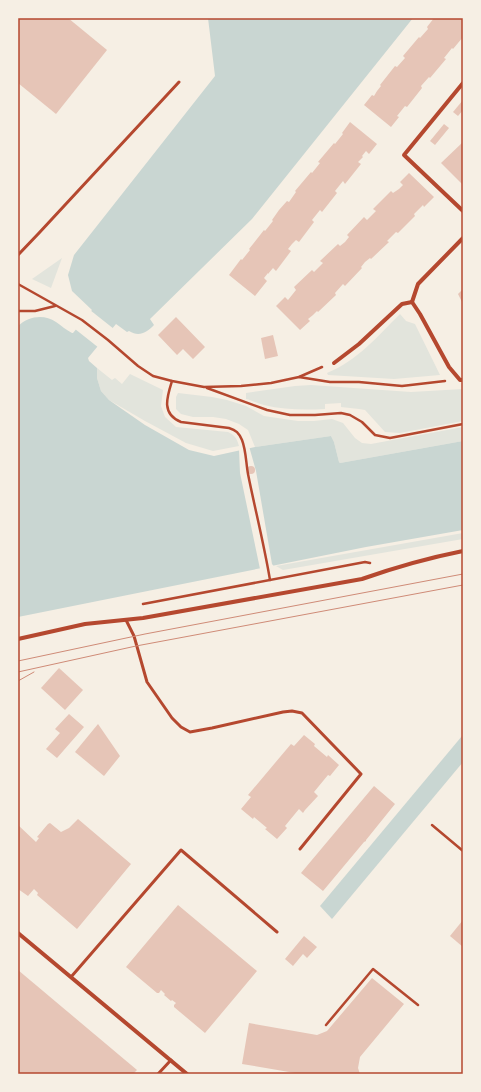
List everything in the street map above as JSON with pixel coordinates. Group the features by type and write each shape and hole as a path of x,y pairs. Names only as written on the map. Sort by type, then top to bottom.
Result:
{"street":[{"path":"463,83 404,155 463,211"},
{"path":"412,302 418,284 463,238"},
{"path":"334,363 359,344 402,304 412,302"},
{"path":"412,302 449,367 461,380"},
{"path":"18,638 85,624 144,618 362,578 436,556 463,551"},
{"path":"18,933 187,1074"}],"lane":[{"path":"18,255 179,82"},
{"path":"126,620 134,636 147,682 180,727 190,732 283,712 292,711 302,713 361,774 300,849"},
{"path":"71,977 182,850 277,932"},
{"path":"158,1074 171,1060"}],"path":[{"path":"18,284 82,320 138,366 153,376 204,387 275,412 315,415 341,413 350,415 362,422 375,435 390,438 463,424"},
{"path":"18,311 35,311 56,306"},
{"path":"204,387 241,386 271,383 299,377 334,363"},
{"path":"299,377 330,382 359,382 402,386 461,380"},
{"path":"172,381 167,400 167,408 170,415 174,419 181,422 229,428 235,430 242,440 266,553 270,580"},
{"path":"147,602 365,562"},
{"path":"432,825 463,852"},
{"path":"326,1025 373,969 418,1004"}],"shaded area":[{"path":"208,18 413,18 252,219 150,319 154,325 145,332 136,334 129,331 127,332 116,324 88,358 89,361 97,368 97,378 101,391 109,400 145,425 189,450 214,456 255,447 331,436 340,463 463,441 463,530 366,547 18,617 18,326 32,318 42,317 51,319 73,333 92,310 72,291 68,275 74,255 215,76"},
{"path":"62,258 51,288 32,279"},
{"path":"400,314 406,321 415,324 440,375 394,379 328,375 327,373 348,362 357,355"},
{"path":"97,368 112,380 115,378 122,384 130,374 163,390 161,406 165,417 176,427 228,432 232,434 239,446 213,451 186,443 145,421 109,400 101,391 97,378"},
{"path":"311,385 411,392 463,389 463,421 400,433 385,432 365,410 341,407 341,403 325,404 325,409 310,410 272,407 246,399 246,393"},
{"path":"178,393 227,400 246,406 264,416 298,421 332,419 343,423 355,438 362,443 371,444 463,427 463,441 340,463 331,436 255,447 248,430 239,424 226,419 213,417 193,417 181,414 176,409 176,397"},
{"path":"463,533 463,539 283,570 276,566"},
{"path":"463,735 463,762 332,919 320,906"}],"pier":[{"path":"90,310 114,329 99,348 75,329"},
{"path":"249,446 256,471 272,564 275,568 260,571 240,473 239,449"}],"building":[{"path":"18,18 68,18 107,50 56,114 18,83"},
{"path":"434,18 463,18 463,37 453,49 452,48 444,58 446,59 430,78 429,77 421,86 422,88 407,107 405,106 397,116 399,117 391,127 364,105 372,95 374,96 381,86 380,85 395,66 397,67 405,58 403,56 428,29 427,27"},
{"path":"463,100 463,110 458,116 453,112"},
{"path":"350,122 377,144 369,154 366,151 362,156 363,157 358,162 361,164 345,184 343,181 335,191 337,193 322,212 320,210 312,220 314,222 299,242 296,240 288,249 291,251 276,271 273,268 268,273 264,278 267,281 255,296 229,275 250,250 249,249 264,230 265,231 273,221 272,220 279,210 287,201 289,202 296,192 295,191 320,163 318,162 343,134 342,133"},
{"path":"444,124 449,128 435,145 430,141"},
{"path":"463,142 463,185 441,163"},
{"path":"409,173 434,197 424,207 423,205 414,214 415,216 398,233 396,232 387,241 389,242 371,259 370,258 365,262 361,267 362,268 345,286 343,284 335,293 336,295 308,319 310,321 300,330 276,306 285,297 288,300 296,290 294,287 312,270 314,272 323,263 320,261 338,244 340,246 345,242 349,237 347,235 364,217 367,220 376,211 373,209 391,191 393,193 403,185 400,182"},
{"path":"463,289 463,304 458,294"},
{"path":"176,317 205,347 193,359 183,349 177,355 158,335"},
{"path":"273,335 278,356 265,359 261,338"},
{"path":"251,466 254,467 254,473 251,474 248,473 247,470 248,467"},
{"path":"59,668 83,690 65,710 41,688"},
{"path":"69,714 84,727 57,758 46,749 60,733 55,729"},
{"path":"98,724 120,756 104,776 75,752"},
{"path":"304,735 315,744 314,746 327,757 328,755 339,765 330,776 328,775 314,792 318,796 303,813 299,809 285,826 287,828 277,839 254,817 253,819 241,809 251,797 248,795 291,744 294,746"},
{"path":"374,786 395,804 366,841 323,891 301,873"},
{"path":"78,819 131,864 77,929 37,895 38,893 34,889 28,896 18,889 18,825 36,842 39,838 37,837 48,824 50,823 61,832 69,828"},
{"path":"178,905 257,971 205,1033 174,1007 176,1003 164,995 165,994 161,990 157,993 126,967"},
{"path":"463,920 463,947 450,936"},
{"path":"304,936 317,947 307,958 303,954 293,966 285,959"},
{"path":"18,970 137,1070 133,1074 18,1074"},
{"path":"372,978 404,1004 360,1057 358,1068 360,1074 301,1074 242,1064 249,1023 317,1035 327,1031"}],"tram line":[{"path":"18,661 145,634 463,574"},
{"path":"18,672 136,646 463,585"},
{"path":"18,681 34,672"}]}
